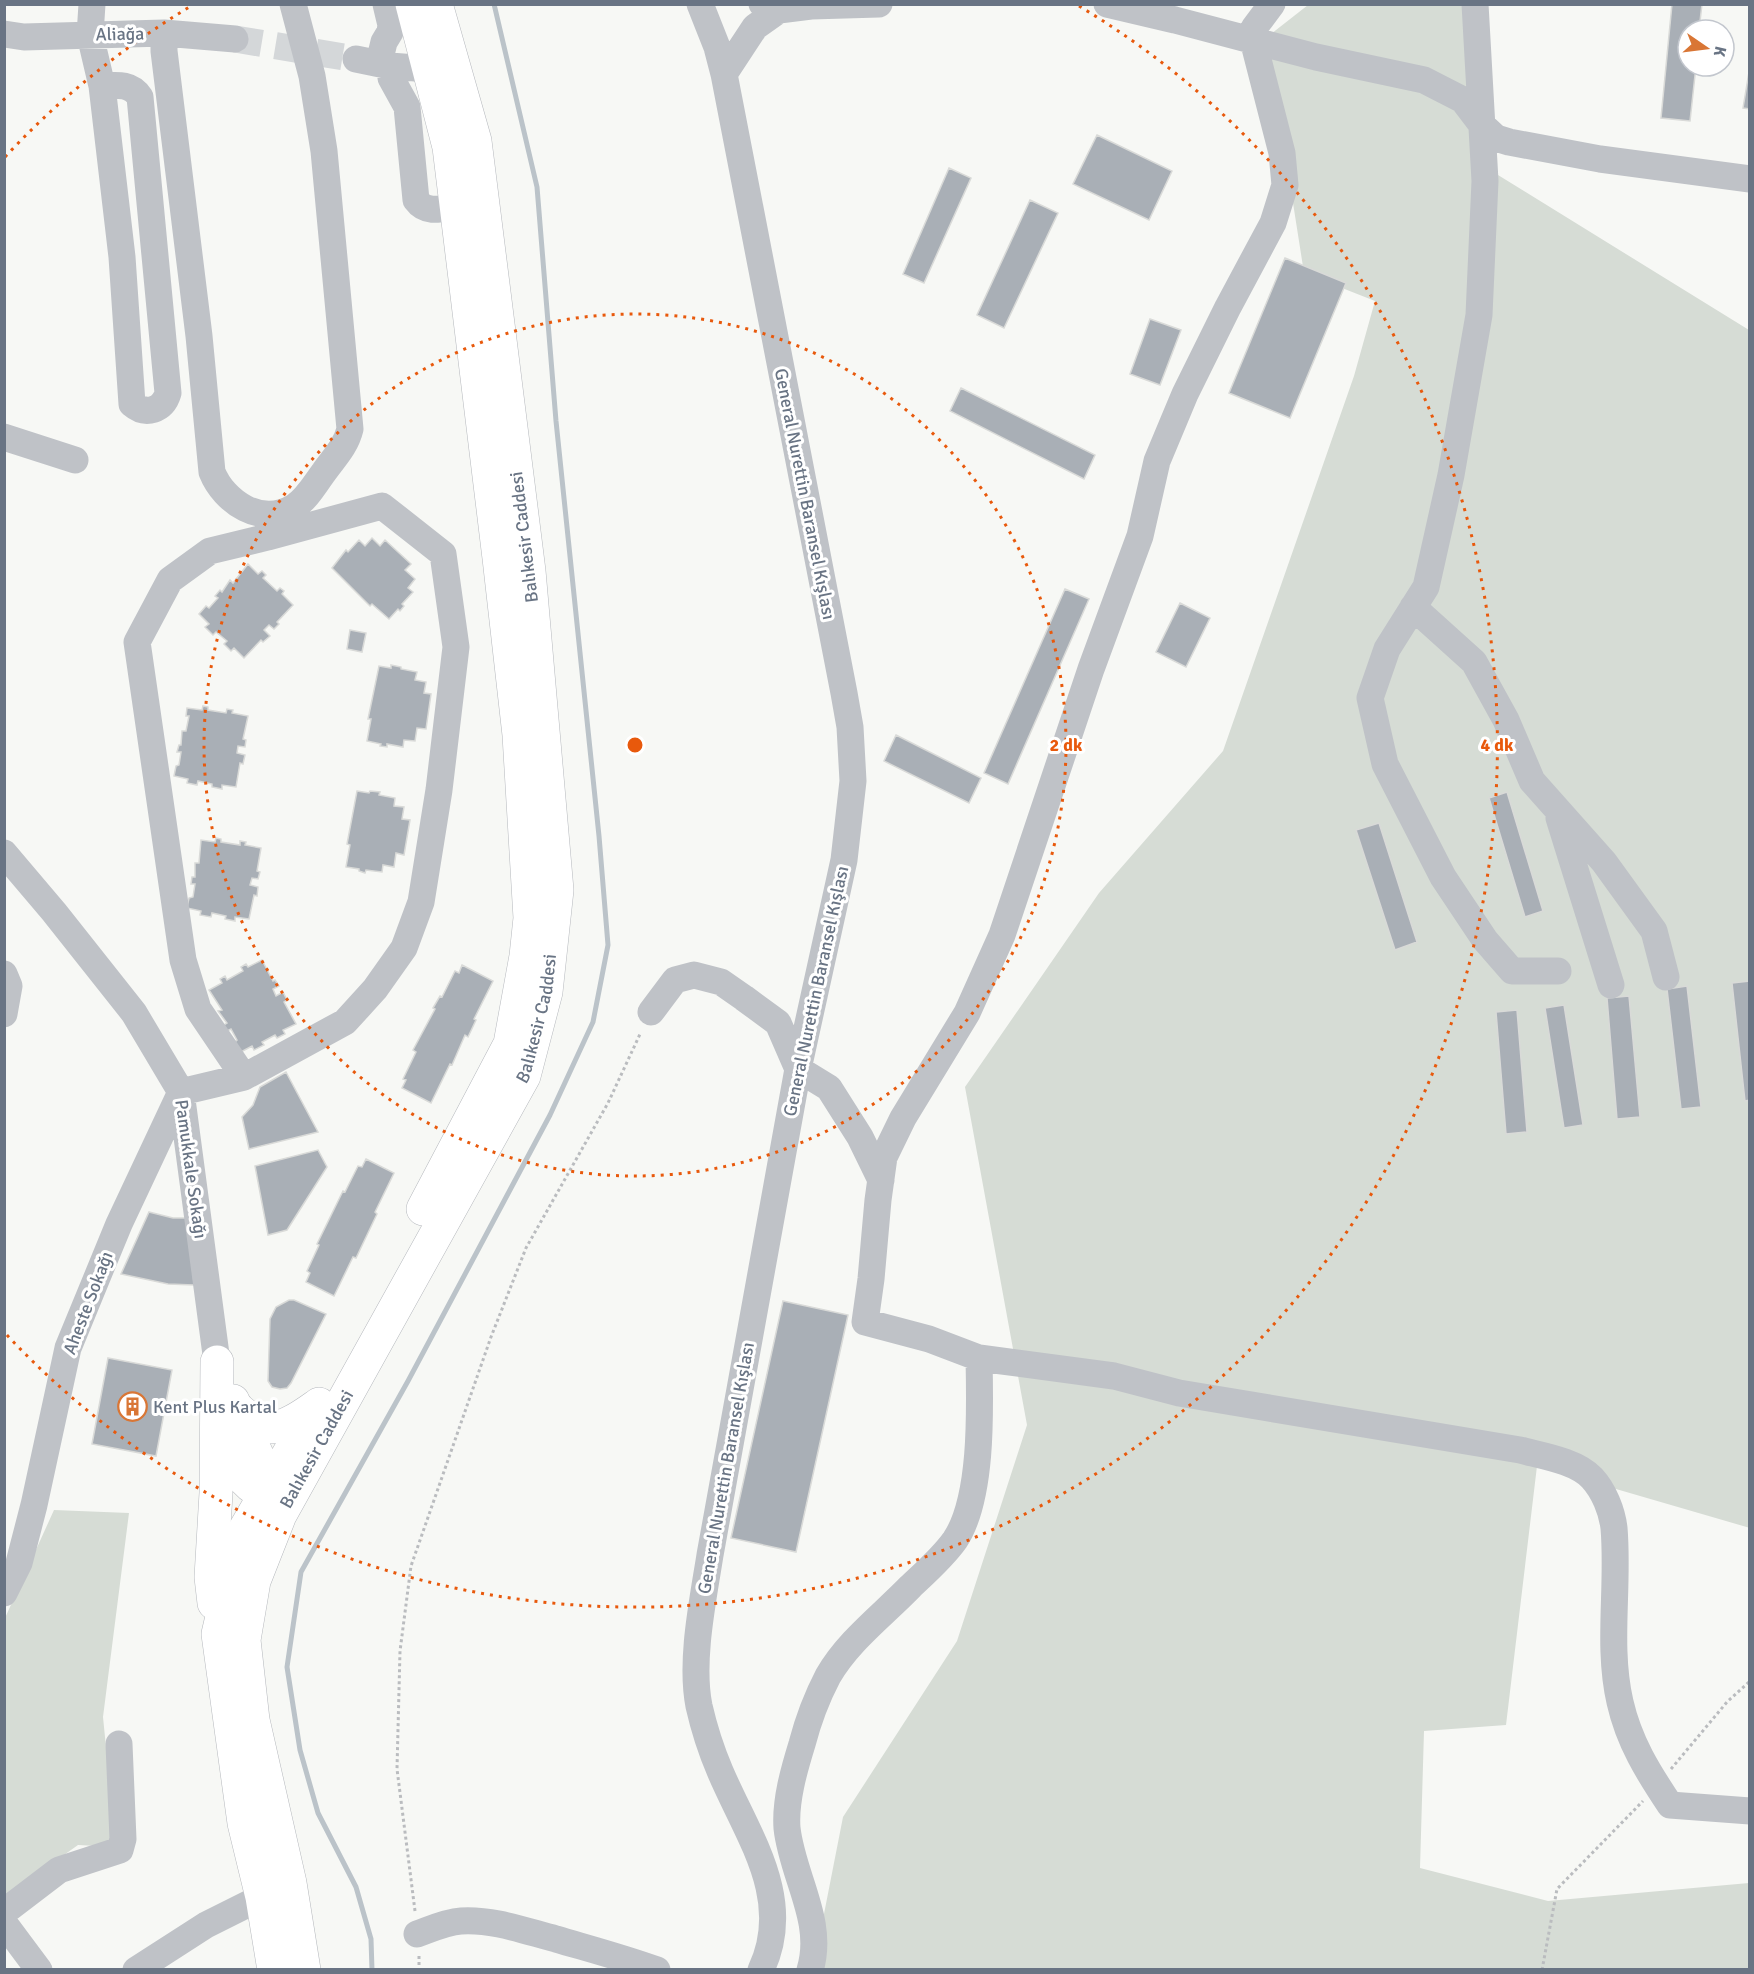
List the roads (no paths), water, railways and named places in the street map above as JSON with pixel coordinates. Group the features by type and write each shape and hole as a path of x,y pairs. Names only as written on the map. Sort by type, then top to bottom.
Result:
{"main road":[{"name":"Balıkesir Caddesi","path":"278,1488 318,1404 510,1044 526,956 530,918 519,735 449,147 411,4"},
{"name":"Balıkesir Caddesi","path":"274,1970 262,1897 244,1823 231,1637 241,1536 278,1488 524,1076 546,992 557,890 528,571 475,141 436,4"},
{"path":"218,1362 226,1411 216,1493 211,1577 231,1637"},
{"path":"226,1411 259,1425 276,1428 292,1423 318,1404"},
{"path":"226,1411 278,1488"},
{"name":"Balıkesir Caddesi","path":"231,1637 253,1720 290,1883 304,1970"}],"street":[{"path":"92,4 90,35 102,86 122,257 132,404 142,410 153,410 163,404 168,393 140,98 132,88 102,86"},
{"path":"164,33 164,51 199,336 212,472 221,489 236,504 257,512 277,513 293,507 302,500 343,447 350,429 323,141 312,76 293,4"},
{"path":"375,63 390,32 391,25 386,4"},
{"name":"General Nurettin Baransel Kışlası","path":"700,4 717,47 724,74 844,693 852,754 851,803 844,860 798,1069 710,1555 703,1598 697,1666 699,1703 706,1733 721,1772 763,1863 772,1895 772,1929 761,1970"},
{"path":"724,74 771,7 879,4"},
{"path":"1107,4 1316,57 1424,80 1463,100 1482,125 1496,138 1509,142 1600,159 1749,179"},
{"path":"1272,4 1254,28 1252,40 1282,153 1285,185 1273,223 1185,394 1157,461 1140,536 1091,669 1002,935 967,1013 903,1118 884,1157 865,1322 929,1339 979,1358 1114,1376 1179,1393 1520,1450 1568,1462 1592,1478 1607,1501 1614,1527 1615,1671 1620,1702 1630,1738 1670,1805 1749,1811"},
{"path":"1474,4 1485,181 1479,315 1451,475 1426,587 1387,649 1370,698 1385,764 1443,877 1485,940 1512,971 1558,971"},
{"name":"Aliağa","path":"4,34 24,37 164,33 236,39"},
{"path":"375,63 428,69"},
{"path":"375,63 391,78 407,106 416,200 427,210 456,206"},
{"path":"4,437 75,460"},
{"path":"182,1092 244,1077 345,1022 375,989 404,948 422,902 440,790 456,647 443,554 382,506 210,551 170,580 137,642 183,960 198,1009 244,1077"},
{"path":"1413,607 1474,662 1506,720 1532,781 1604,862 1654,931 1666,976"},
{"path":"1556,808 1611,986"},
{"name":"Pamukkale Sokağı","path":"4,853 134,1013 182,1092 218,1362"},
{"path":"4,974 9,986 4,1014"},
{"path":"651,1012 675,981 694,975 720,982 778,1023 798,1069 829,1088 860,1137 881,1180"},
{"name":"Aheste Sokağı","path":"4,1593 19,1563 68,1348 119,1224 182,1092"},
{"path":"810,1970 815,1940 791,1852 787,1827 788,1799 802,1744 816,1701 829,1674 852,1645 955,1540 967,1514 978,1447 979,1358"},
{"path":"4,1912 59,1870 120,1851 123,1839 120,1744"},
{"path":"136,1970 206,1925 262,1897"},
{"path":"417,1934 459,1922 480,1921 628,1959 657,1970"},
{"path":"4,1923 39,1970"}],"waterway":[{"path":"372,1970 371,1939 356,1887 318,1813 300,1750 287,1667 301,1572 408,1381 550,1115 593,1022 608,945 599,836 556,421 537,187 494,4"}],"tunnel":[{"path":"235,39 356,59"}],"place":[{"name":"Kent Plus Kartal","path":"132,1407"}]}
